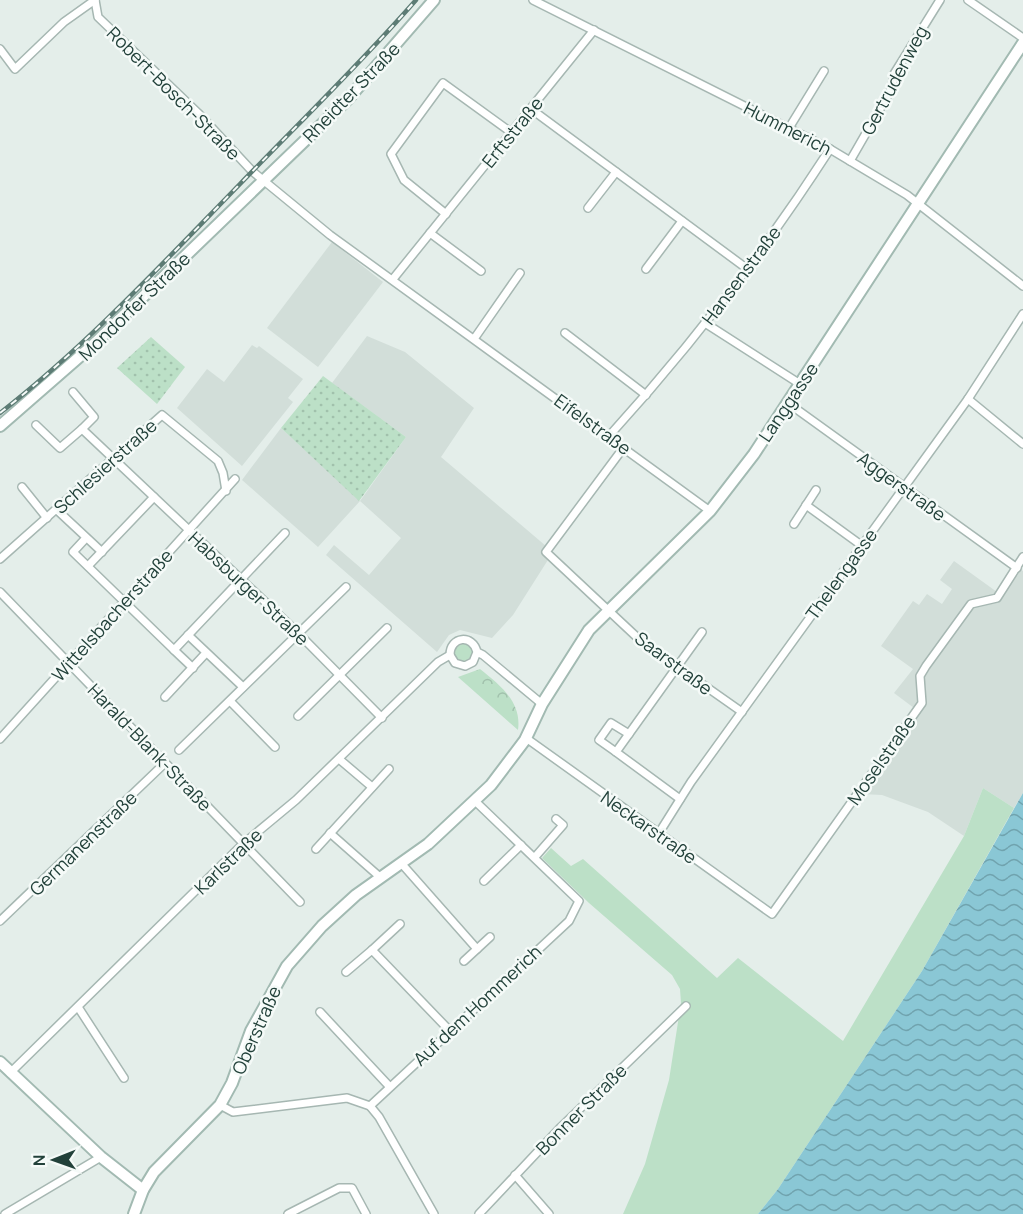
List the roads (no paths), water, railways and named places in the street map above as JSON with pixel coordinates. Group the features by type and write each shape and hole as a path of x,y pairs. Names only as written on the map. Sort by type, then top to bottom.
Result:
{"street":[{"name":"Robert-Bosch-Straße","path":"95,0 98,17 198,112 263,180"},
{"path":"0,50 15,69 64,22 95,0"},
{"name":"Rheidter Straße","path":"263,180 375,71 434,0"},
{"name":"Hummerich","path":"533,0 830,149 907,195 918,206 1023,286"},
{"name":"Gertrudenweg","path":"850,161 892,88 894,74 940,0"},
{"path":"968,0 1023,38"},
{"name":"Erftstraße","path":"393,279 594,30"},
{"name":"Langgasse","path":"526,738 542,704 589,630 632,585 710,511 754,454 1023,43"},
{"path":"789,128 824,71"},
{"path":"446,214 404,180 391,154 443,83 512,133"},
{"path":"531,109 746,268"},
{"name":"Hansenstraße","path":"609,436 705,323 789,212 830,149"},
{"path":"588,208 616,172"},
{"name":"Eifelstraße","path":"263,180 330,235 710,511"},
{"name":"Mondorfer Straße","path":"0,426 94,344 263,180"},
{"path":"646,269 682,221"},
{"path":"430,233 481,271"},
{"path":"474,339 520,273"},
{"name":"Thelengasse","path":"659,833 742,712 968,399 1023,314"},
{"path":"705,323 801,384"},
{"path":"565,333 646,395"},
{"path":"36,425 60,448 82,429 94,417 73,392"},
{"path":"968,399 1023,444"},
{"name":"Aggerstraße","path":"788,403 1017,568"},
{"name":"Schlesierstraße","path":"0,559 162,415 218,461 224,473 226,491"},
{"name":"Habsburger Straße","path":"82,429 340,673 382,718"},
{"name":"Saarstraße","path":"624,447 546,552 641,641 742,712"},
{"name":"Wittelsbacherstraße","path":"0,739 123,601 226,491 235,478"},
{"name":"Schlesierstraße","path":"22,487 47,518"},
{"path":"794,524 816,490"},
{"path":"88,566 154,497"},
{"path":"806,505 861,545"},
{"path":"57,510 102,552"},
{"path":"174,650 285,533"},
{"path":"86,538 73,552 192,668"},
{"name":"Moselstraße","path":"772,914 921,702 920,676 926,666 971,604 997,598 1023,558"},
{"path":"179,750 346,587"},
{"name":"Harald-Blank-Straße","path":"0,592 300,902"},
{"path":"298,716 387,628"},
{"path":"616,752 702,632"},
{"path":"188,635 243,687"},
{"name":"Karlstraße","path":"10,1073 243,844 296,800 438,662 450,655 453,644 462,639 473,643 477,652 483,654 542,704"},
{"path":"450,655 455,663 465,666 473,662 477,652"},
{"path":"165,697 206,653"},
{"path":"230,701 275,747"},
{"path":"629,734 611,723 599,740 680,800"},
{"name":"Neckarstraße","path":"526,738 772,914"},
{"name":"Oberstraße","path":"134,1214 142,1190 167,1156 196,1131 220,1105 232,1083 255,1023 287,966 322,926 356,896 428,844 475,801 516,755 526,738"},
{"path":"339,759 372,787"},
{"name":"Germanenstraße","path":"0,921 165,764"},
{"path":"316,849 389,769"},
{"path":"475,801 535,857 563,825 556,819"},
{"path":"330,833 381,878"},
{"path":"484,881 521,845"},
{"name":"Auf dem Hommerich","path":"370,1106 568,921 579,901 535,857"},
{"path":"401,863 477,949"},
{"path":"346,972 400,924"},
{"path":"464,961 490,937"},
{"path":"372,950 449,1030"},
{"name":"Bonner Straße","path":"479,1214 515,1175 686,1006"},
{"path":"78,1007 123,1078"},
{"path":"320,1012 389,1086"},
{"path":"0,1062 101,1157 142,1190"},
{"path":"220,1105 233,1112 347,1098 370,1106 380,1117 434,1214"},
{"path":"5,1214 101,1157"},
{"path":"515,1175 549,1214"},
{"path":"292,1213 339,1188 352,1188 366,1214"}],"water":[{"path":"1023,793 1023,1214 758,1214 778,1189 922,971"}],"railway":[{"path":"0,413 63,360 124,303 416,0"}]}
